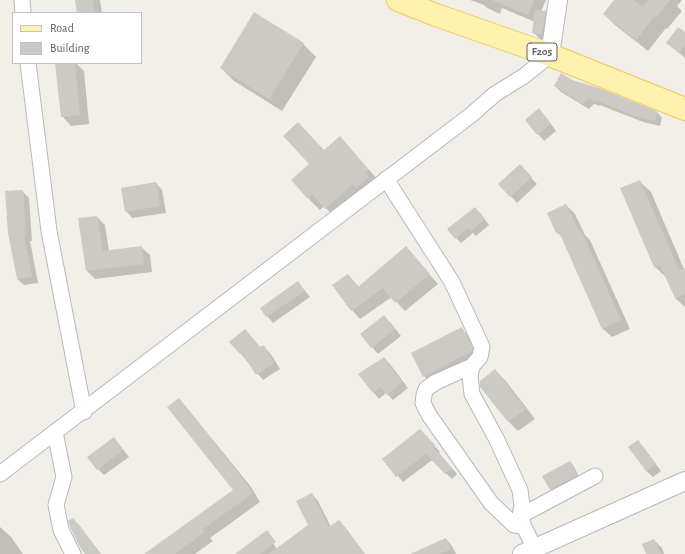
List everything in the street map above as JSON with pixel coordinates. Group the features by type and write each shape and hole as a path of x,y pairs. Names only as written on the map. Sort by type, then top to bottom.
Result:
{"main road":[{"name":"F205","path":"398,0 550,55 685,109"}],"street":[{"path":"22,0 23,12"},
{"path":"0,474 54,432 84,412 471,115 495,94 524,76 550,55 558,0"},
{"path":"28,64 49,231 84,412"},
{"path":"386,179 452,282 482,347 480,356 472,366 470,376 472,394 496,438 520,490 522,522 528,551 685,482"},
{"path":"472,366 436,382 426,390 423,403 429,415 491,502 514,525 522,522 595,476"},
{"path":"54,432 64,477 56,505 60,530 73,554"}],"building":[{"path":"75,0 93,0 95,12 77,12"},
{"path":"492,0 534,0 528,15"},
{"path":"614,0 633,0 642,7 649,0 670,0 636,40 603,14"},
{"path":"535,10 546,11 542,34 532,33"},
{"path":"254,12 304,43 269,99 220,68"},
{"path":"678,27 685,32 685,44 679,53 666,43"},
{"path":"55,64 75,64 80,115 61,117"},
{"path":"561,73 572,80 599,88 657,111 655,121 637,117 595,100 588,99 583,104 554,86"},
{"path":"539,108 551,124 537,135 525,120"},
{"path":"298,122 324,150 340,136 369,170 365,173 369,177 356,188 353,184 325,209 312,194 308,199 291,180 309,164 283,136"},
{"path":"520,164 532,177 510,197 498,184"},
{"path":"640,180 679,270 685,268 685,294 675,298 660,265 654,267 620,188"},
{"path":"156,182 160,206 125,212 121,188"},
{"path":"23,190 26,235 24,235 32,277 17,279 8,233 5,191"},
{"path":"566,204 579,231 581,230 621,320 602,329 559,232 556,233 547,213"},
{"path":"475,207 485,219 471,231 468,228 455,239 447,229"},
{"path":"97,216 103,251 142,246 144,264 86,271 78,218"},
{"path":"406,246 430,274 395,303 383,288 351,311 332,285 348,274 358,287"},
{"path":"298,281 305,291 266,317 260,308"},
{"path":"384,315 395,329 371,348 360,334"},
{"path":"462,327 473,348 472,351 423,377 411,353"},
{"path":"245,329 260,347 264,345 274,363 256,375 242,353 240,354 229,342"},
{"path":"384,357 402,382 387,395 381,387 373,393 358,374"},
{"path":"495,369 526,409 508,422 480,387 480,381"},
{"path":"179,398 253,493 203,529 205,532 175,554 144,554 233,490 167,407"},
{"path":"420,429 435,445 433,447 452,468 445,474 426,454 396,477 382,459"},
{"path":"114,437 123,450 97,470 87,457"},
{"path":"638,440 656,464 646,471 628,447"},
{"path":"570,461 577,475 550,490 542,476"},
{"path":"312,493 329,527 339,520 365,554 269,554 308,525 296,501"},
{"path":"73,518 101,554 85,554 80,547 68,521"},
{"path":"267,530 276,542 260,554 235,554"},
{"path":"446,538 451,549 440,554 410,554"},
{"path":"654,539 661,554 646,554 642,544"}]}
